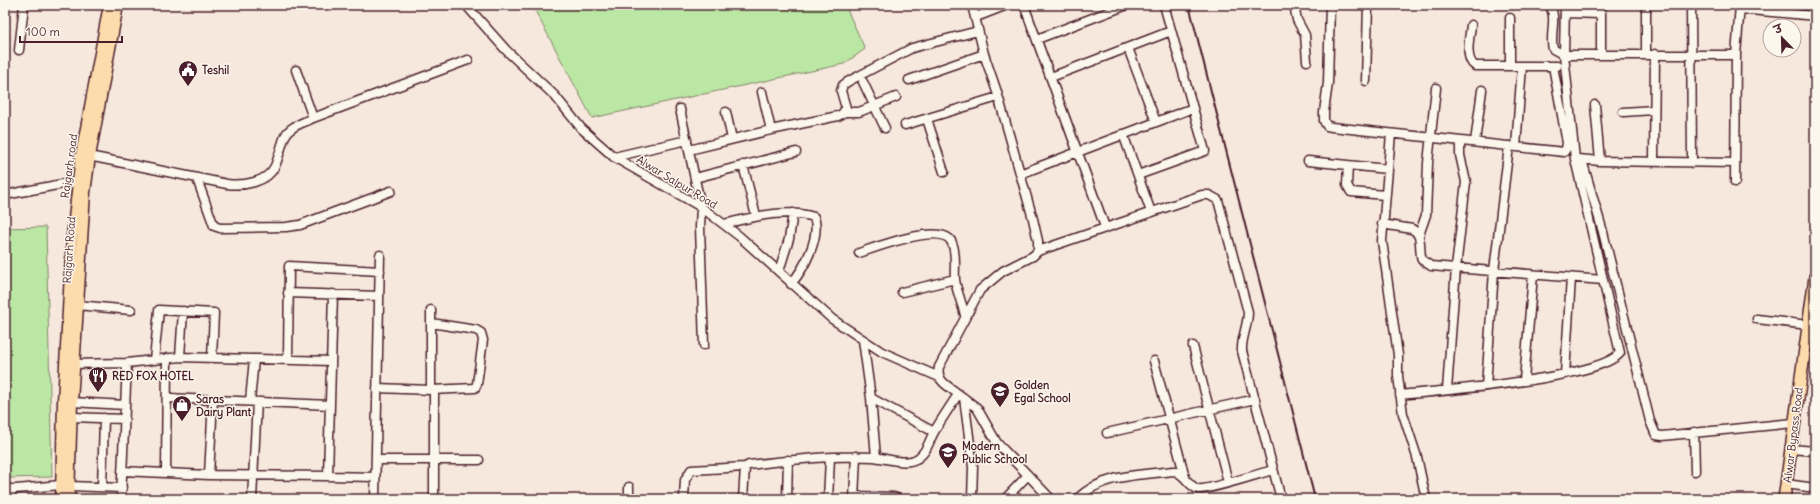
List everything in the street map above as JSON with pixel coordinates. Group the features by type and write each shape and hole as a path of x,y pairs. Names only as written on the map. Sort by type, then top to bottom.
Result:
{"highway":[{"name":"Alwar Bypass Road","path":"1784,499 1815,277"}],"main road":[{"name":"Rajgarh road","path":"61,499 65,485 70,364 72,237 78,181 86,155 109,5"},
{"name":"Rajgarh Road","path":"69,499 65,485 72,417 70,364 77,305 85,192 86,155 118,5"}],"street":[{"path":"19,50 24,5"},
{"name":"Alwar Salpur Road","path":"467,5 506,50 555,96 581,128 614,157 701,207 724,224 832,319 882,352 939,377 941,381 977,408 997,443 1051,499"},
{"path":"972,5 984,54 1033,219 1038,241 1038,251"},
{"path":"976,17 1007,5"},
{"path":"1024,5 1105,227"},
{"path":"1037,40 1127,5"},
{"path":"1138,175 1205,151 1164,5"},
{"path":"1294,5 1297,20 1305,35 1307,61"},
{"path":"1330,5 1328,84 1324,121 1327,126 1560,152 1566,149 1567,143 1553,66"},
{"path":"1366,81 1368,5"},
{"path":"1550,5 1552,11 1551,43 1553,49 1564,55 1736,55"},
{"path":"1601,5 1601,55"},
{"path":"1646,5 1646,54"},
{"path":"1691,5 1692,163"},
{"path":"1735,182 1736,55 1740,7 1815,16"},
{"path":"1400,394 1486,386 1565,374 1608,362 1617,358 1620,354 1578,159 1564,55 1565,9 1601,14"},
{"path":"1510,18 1510,66"},
{"path":"1471,25 1469,54 1472,64 1480,67 1565,66"},
{"path":"845,112 846,108 841,90 843,85 849,81 912,48 978,31"},
{"path":"1051,77 1171,31"},
{"path":"1128,48 1156,122"},
{"path":"909,80 984,54"},
{"path":"1654,161 1655,54"},
{"path":"86,155 197,179 236,185 251,184 261,179 275,167 287,131 313,118 468,60"},
{"path":"1486,386 1494,272 1513,146 1522,66"},
{"path":"296,70 313,118"},
{"path":"863,82 885,128"},
{"path":"1436,88 1430,138 1426,215 1419,235 1420,256 1425,263 1431,266 1494,272 1604,280"},
{"path":"1475,142 1482,90"},
{"path":"762,92 771,130"},
{"path":"905,125 998,97"},
{"path":"689,150 771,130 838,116 845,112 859,112 896,98"},
{"path":"1594,105 1600,161"},
{"path":"1020,174 1193,108"},
{"path":"680,109 701,207 700,227 704,345"},
{"path":"1623,112 1654,110"},
{"path":"726,112 732,139"},
{"path":"927,119 944,172"},
{"path":"1123,134 1151,212"},
{"path":"1391,134 1382,224 1382,241 1398,355 1400,394 1407,432 1417,458 1426,499"},
{"path":"614,157 687,140"},
{"path":"1447,390 1456,268 1466,182 1460,156 1460,142"},
{"path":"695,178 796,152"},
{"path":"1578,159 1600,161 1735,163"},
{"path":"1578,159 1603,232 1656,435 1662,436 1794,423"},
{"path":"1308,161 1387,169"},
{"path":"1348,165 1347,185 1351,192 1385,195"},
{"path":"743,166 756,216"},
{"path":"197,179 214,226 220,228 286,227 300,225 392,191"},
{"path":"5,195 78,181"},
{"path":"939,377 938,372 941,361 965,316 980,290 995,276 1038,251 1202,195 1209,195 1218,200 1248,312 1247,324 1242,343 1242,351 1281,499"},
{"path":"779,271 789,239 793,213"},
{"path":"724,224 756,216 793,213 814,217 816,223 806,262 792,284"},
{"path":"1382,224 1412,229 1419,235"},
{"path":"858,253 921,235 948,237 952,241 954,248 956,280 965,316"},
{"path":"375,499 380,255"},
{"path":"288,360 289,266 380,271"},
{"path":"1524,380 1532,275"},
{"path":"1565,374 1571,278"},
{"path":"902,292 956,280"},
{"path":"288,293 379,296"},
{"path":"328,476 333,294"},
{"path":"77,305 131,310"},
{"path":"154,360 159,310 214,313 212,358"},
{"path":"431,310 434,499"},
{"path":"180,357 183,311"},
{"path":"1757,319 1808,325"},
{"path":"377,388 432,390 474,388 477,384 482,340 481,333 476,330 431,323"},
{"path":"863,340 871,398 876,457"},
{"path":"1193,346 1228,482"},
{"path":"70,364 126,363 180,357 331,361"},
{"path":"166,472 167,358"},
{"path":"252,499 254,359"},
{"path":"1154,361 1185,477"},
{"path":"121,499 126,363"},
{"path":"684,499 685,480 691,470 744,467 788,460 856,456 904,461 913,460 924,452 934,432 957,396 957,392"},
{"path":"167,398 254,401 330,406"},
{"path":"871,398 934,432"},
{"path":"964,398 973,467 972,499"},
{"path":"1107,433 1254,399"},
{"path":"209,476 212,400"},
{"path":"72,402 125,405"},
{"path":"72,417 124,419"},
{"path":"102,487 104,418"},
{"path":"1694,432 1695,471"},
{"path":"1791,448 1815,451"},
{"path":"856,456 854,498 894,497 898,499"},
{"path":"828,499 830,458"},
{"path":"376,460 479,460"},
{"path":"786,499 788,460"},
{"path":"743,499 744,467"},
{"path":"1077,499 1095,485 1107,480 1132,476 1174,471 1179,472 1185,477 1192,486 1204,490 1273,470"},
{"path":"122,471 166,472 209,476 253,475 375,477"},
{"path":"1005,499 1028,475"},
{"path":"1786,484 1815,488"},
{"path":"11,499 8,490 65,485 122,488"},
{"path":"629,487 629,499"}],"green space":[{"path":"532,5 845,5 865,49 844,64 592,118"},
{"path":"46,227 52,477 5,478 5,228"}],"railway":[{"path":"1189,5 1315,499"}],"place":[{"name":"Teshil","path":"188,87"},
{"name":"RED FOX HOTEL","path":"98,393"},
{"name":"Golden Egal School","path":"1000,408"},
{"name":"Saras Dairy Plant","path":"182,422"},
{"name":"Modern Public School","path":"948,469"}]}
